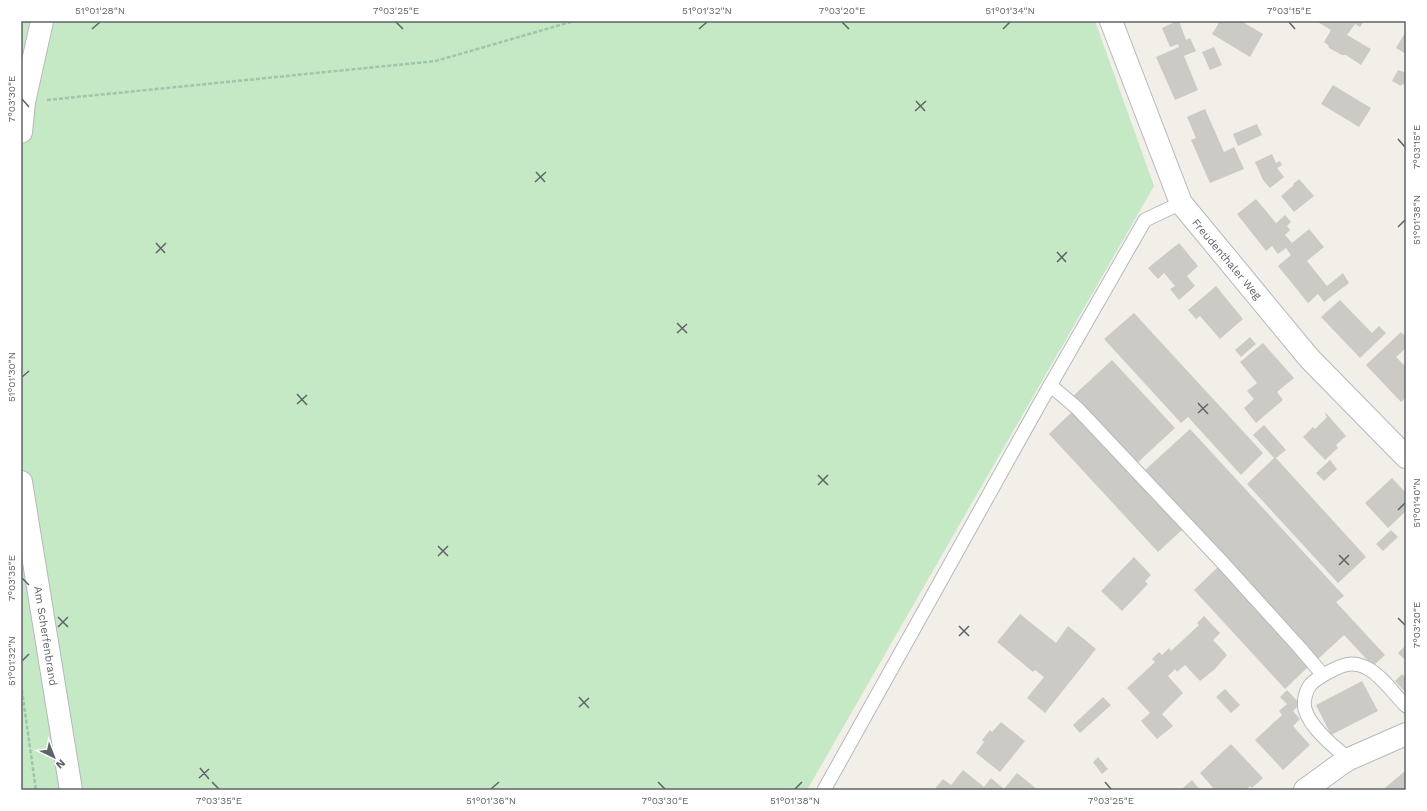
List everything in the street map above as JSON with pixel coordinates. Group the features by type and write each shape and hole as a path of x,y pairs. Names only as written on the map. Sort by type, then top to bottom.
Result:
{"street":[{"path":"21,132 24,102 42,21"},
{"name":"Freudenthaler Weg","path":"1111,21 1181,203 1309,358 1406,457"},
{"name":"Am Scherfenbrand","path":"21,482 71,790"},
{"path":"1305,790 1349,759 1406,734"}],"lane":[{"path":"824,790 1050,385 1145,220 1181,203"},
{"path":"1050,385 1082,414 1238,580 1300,648 1323,676"},
{"path":"1349,759 1310,722 1305,709 1305,698 1312,683 1341,666 1351,664 1360,665 1367,668 1378,677 1406,706"}],"path":[{"path":"24,102 436,61 574,21"},
{"path":"21,684 36,790"}],"green space":[{"path":"21,21 1095,21 1154,186 807,790 21,790"}],"building":[{"path":"1179,21 1186,40 1190,38 1196,51 1184,56 1198,90 1175,100 1156,57 1179,47 1178,44 1170,47 1162,28"},
{"path":"1220,21 1241,21 1263,34 1250,57 1212,34"},
{"path":"1316,21 1364,21 1360,27 1355,24 1347,35 1371,49 1361,65 1346,55 1342,55 1329,48 1324,42 1331,30"},
{"path":"1406,31 1406,54 1396,48"},
{"path":"1214,47 1222,65 1210,70 1202,52"},
{"path":"1398,70 1406,73 1406,86 1402,84 1401,86 1392,81"},
{"path":"1333,85 1371,108 1359,127 1321,104"},
{"path":"1205,109 1224,152 1234,147 1244,169 1210,183 1191,140 1196,138 1187,117"},
{"path":"1257,124 1262,135 1238,146 1233,134"},
{"path":"1272,154 1276,163 1280,161 1282,165 1277,168 1284,177 1270,188 1263,180 1255,162"},
{"path":"1299,179 1314,196 1294,212 1281,196"},
{"path":"1256,199 1276,223 1285,215 1291,222 1287,226 1290,230 1285,235 1292,243 1309,229 1324,247 1307,261 1327,286 1343,273 1349,283 1324,302 1318,294 1308,303 1278,266 1291,255 1286,248 1278,254 1272,246 1266,251 1237,214"},
{"path":"1179,243 1198,266 1187,276 1195,286 1179,300 1170,289 1175,286 1164,273 1158,279 1148,268"},
{"path":"1216,286 1243,319 1220,339 1200,316 1196,319 1188,310"},
{"path":"1340,300 1372,333 1379,326 1386,333 1360,358 1321,317"},
{"path":"1134,313 1263,453 1241,475 1188,417 1181,423 1104,339"},
{"path":"1401,332 1406,337 1406,348 1396,357 1406,367 1406,397 1401,402 1366,365"},
{"path":"1250,337 1256,344 1241,357 1235,350"},
{"path":"1263,343 1294,378 1277,392 1283,400 1256,423 1244,408 1254,399 1247,391 1257,383 1240,362"},
{"path":"1112,360 1175,428 1136,464 1073,396"},
{"path":"1074,410 1183,529 1158,552 1049,434"},
{"path":"1326,413 1346,436 1336,445 1338,448 1325,460 1303,437 1313,427 1315,429 1327,417 1325,414"},
{"path":"1264,425 1286,450 1276,458 1366,557 1338,583 1247,484 1274,458 1253,435"},
{"path":"1190,429 1344,596 1336,602 1385,655 1373,666 1344,635 1317,660 1143,472"},
{"path":"1330,460 1337,469 1324,481 1316,473"},
{"path":"1392,478 1406,493 1406,511 1388,528 1365,503"},
{"path":"1391,530 1398,537 1383,551 1376,544"},
{"path":"1134,557 1151,575 1145,581 1148,584 1122,611 1101,591"},
{"path":"1218,567 1309,666 1285,689 1194,590"},
{"path":"1020,614 1056,643 1068,626 1096,649 1045,713 1027,698 1044,677 1035,670 1033,672 997,642"},
{"path":"1204,616 1220,633 1213,640 1227,655 1215,669 1200,681 1185,665 1177,672 1175,669 1168,676 1183,693 1162,714 1173,726 1157,739 1141,721 1150,713 1127,688 1155,662 1152,659 1159,652 1162,655 1169,648 1171,651 1199,625 1197,623"},
{"path":"1406,645 1406,661 1398,653"},
{"path":"1402,674 1406,678 1406,693 1395,681"},
{"path":"1362,681 1378,711 1331,735 1316,705"},
{"path":"1225,689 1240,705 1231,713 1216,697"},
{"path":"1287,690 1300,704 1293,711 1300,719 1293,726 1310,745 1283,770 1255,740 1282,715 1279,711 1287,704 1280,697"},
{"path":"1103,697 1111,705 1080,733 1073,725"},
{"path":"1001,722 1025,741 1000,772 976,753 984,742 982,740 990,730 992,732"},
{"path":"1231,744 1263,778 1252,788 1250,786 1246,790 1215,790 1200,773"},
{"path":"1098,757 1108,769 1102,774 1093,762"},
{"path":"963,770 984,787 991,778 1004,789 1017,773 1038,790 934,790 943,779 951,785"},
{"path":"1405,771 1406,790 1387,790 1385,788"},
{"path":"1192,780 1200,790 1185,790 1183,788"}]}
